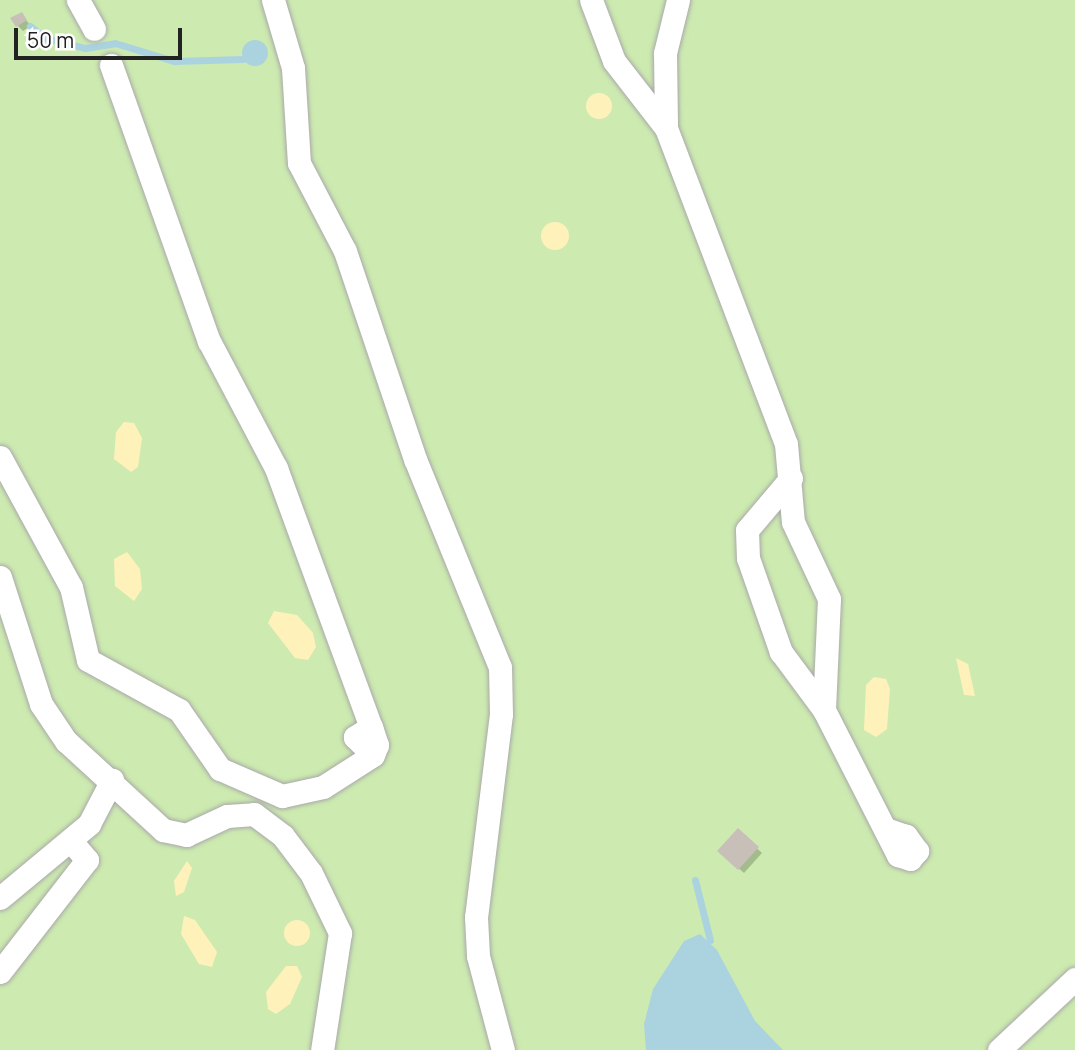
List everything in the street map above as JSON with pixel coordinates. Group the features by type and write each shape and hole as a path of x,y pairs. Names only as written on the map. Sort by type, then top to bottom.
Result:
{"lane":[{"path":"78,0 94,29"},
{"path":"273,0 293,68 299,163 345,251 415,459 500,667 501,714 476,917 478,956 503,1050"},
{"path":"591,0 614,61 666,128 732,289 786,444 793,523 829,599 824,710"},
{"path":"666,128 665,53 678,0"},
{"path":"0,457 71,587 88,660 179,710 220,769 282,796 323,787 373,755 377,746 371,727 281,480 209,341 111,65"},
{"path":"791,478 747,530 748,558 781,652 824,710 886,829"},
{"path":"0,577 41,704 66,741 173,835 254,814 283,836 331,904 340,933 322,1050"},
{"path":"0,898 70,840 101,809 112,780"},
{"path":"0,972 87,860 70,840"},
{"path":"999,1050 1075,979"}],"green space":[{"path":"0,0 1075,0 1075,1050 0,1050"}],"sand":[{"path":"599,93 608,97 612,106 608,115 599,119 590,115 586,106 590,97"},
{"path":"555,222 565,226 569,236 565,246 555,250 545,246 541,236 545,226"},
{"path":"124,422 134,423 142,438 138,467 131,472 114,459 116,432"},
{"path":"127,552 140,569 142,589 134,601 115,586 114,559"},
{"path":"274,611 297,615 313,633 316,647 308,660 295,658 268,623"},
{"path":"956,658 968,664 975,696 964,695"},
{"path":"874,677 886,679 890,689 887,729 876,737 864,730 866,685"},
{"path":"187,861 192,868 184,892 176,896 174,881"},
{"path":"184,916 195,920 217,952 212,967 199,964 181,934"},
{"path":"297,920 306,924 310,933 306,942 297,946 288,942 284,933 288,924"},
{"path":"286,966 297,966 302,977 290,1004 276,1014 268,1009 266,992"}],"water":[{"path":"255,40 264,44 268,53 264,62 255,66 246,62 242,53 246,44"},
{"path":"700,934 717,950 755,1021 783,1050 646,1050 644,1024 653,989 684,941"}],"building":[{"path":"22,12 27,20 16,27 10,18"},
{"path":"738,828 759,847 738,870 717,851"}],"waterway":[{"path":"30,26 45,38 85,48 115,43 174,61 243,59"},
{"path":"695,880 710,940"}]}
